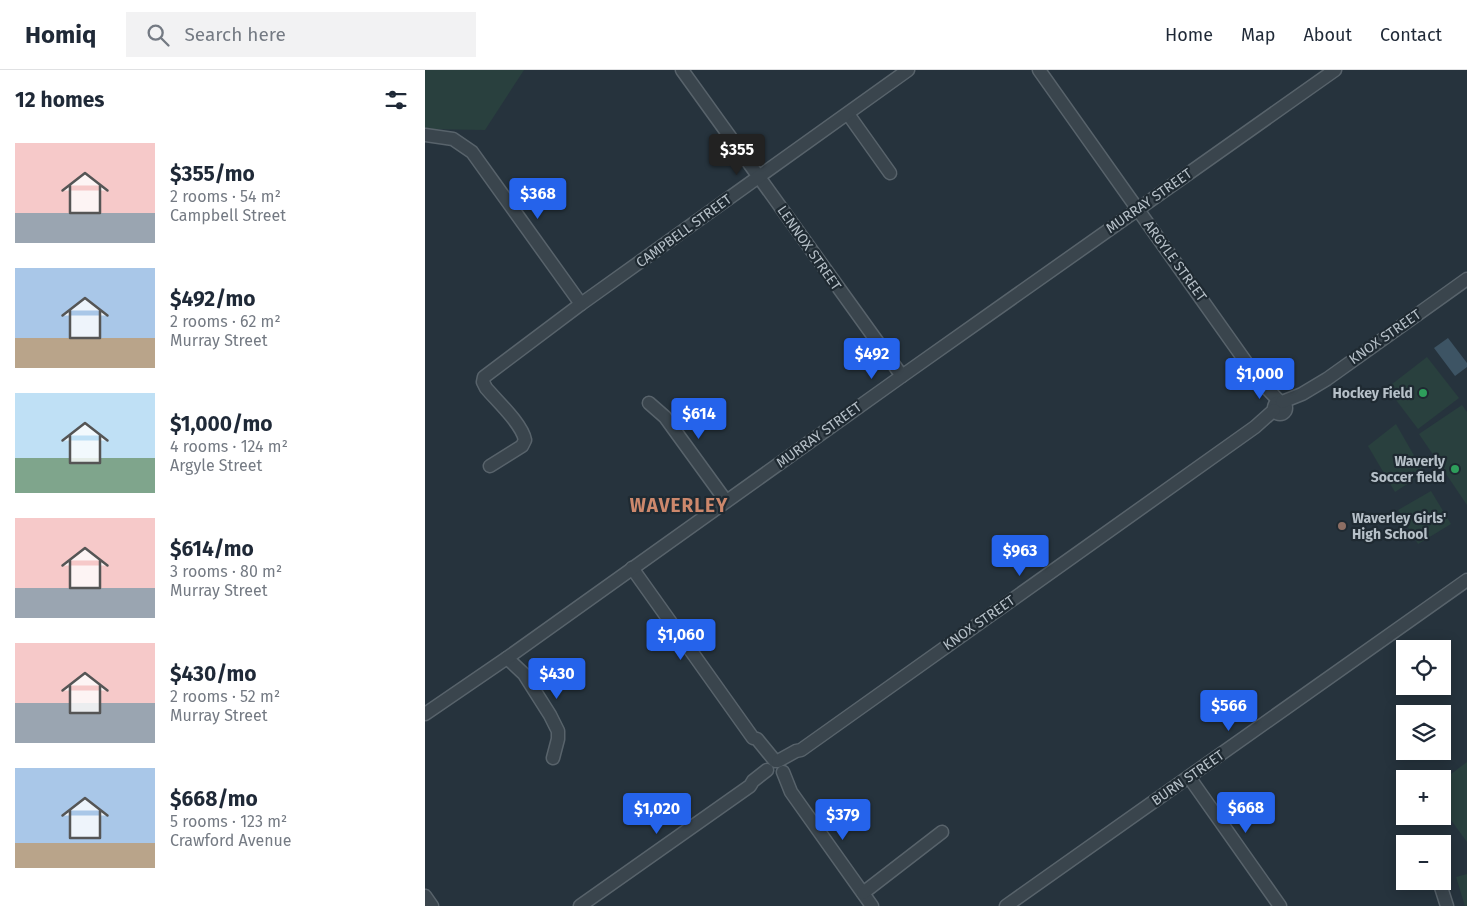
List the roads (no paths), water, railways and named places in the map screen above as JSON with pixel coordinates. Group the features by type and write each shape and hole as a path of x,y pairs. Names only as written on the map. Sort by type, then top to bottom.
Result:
{"street":[{"name":"LENNOX STREET","path":"683,70 902,376"},
{"name":"CAMPBELL STREET","path":"490,466 522,446 525,436 486,388 483,382 484,377 581,304 908,70"},
{"name":"ARGYLE STREET","path":"1039,70 1279,408"},
{"name":"MURRAY STREET","path":"425,714 507,658 1335,70"},
{"path":"847,114 890,174"},
{"path":"425,135 453,139 472,152 581,304"},
{"name":"KNOX STREET","path":"580,906 750,786 753,781 775,769 796,751 801,750 1279,408 1327,379 1467,279"},
{"path":"649,403 665,417 726,501"},
{"path":"632,568 753,738 757,739 787,790 791,792 872,906"},
{"name":"BURN STREET","path":"1007,906 1467,580"},
{"path":"507,658 525,674 558,731 553,758"},
{"path":"1189,777 1280,906"},
{"path":"863,893 943,832"},
{"path":"1442,890 1447,906"},
{"path":"425,896 432,906"}],"water":[{"path":"1448,338 1467,363 1467,367 1455,376 1434,348"}],"place":[{"name":"Hockey Field","path":"1423,393"},
{"name":"Waverly Soccer field","path":"1455,469"},
{"name":"Waverley Girls' High School","path":"1342,526"}],"district":[{"name":"WAVERLEY","path":"679,505"}]}
